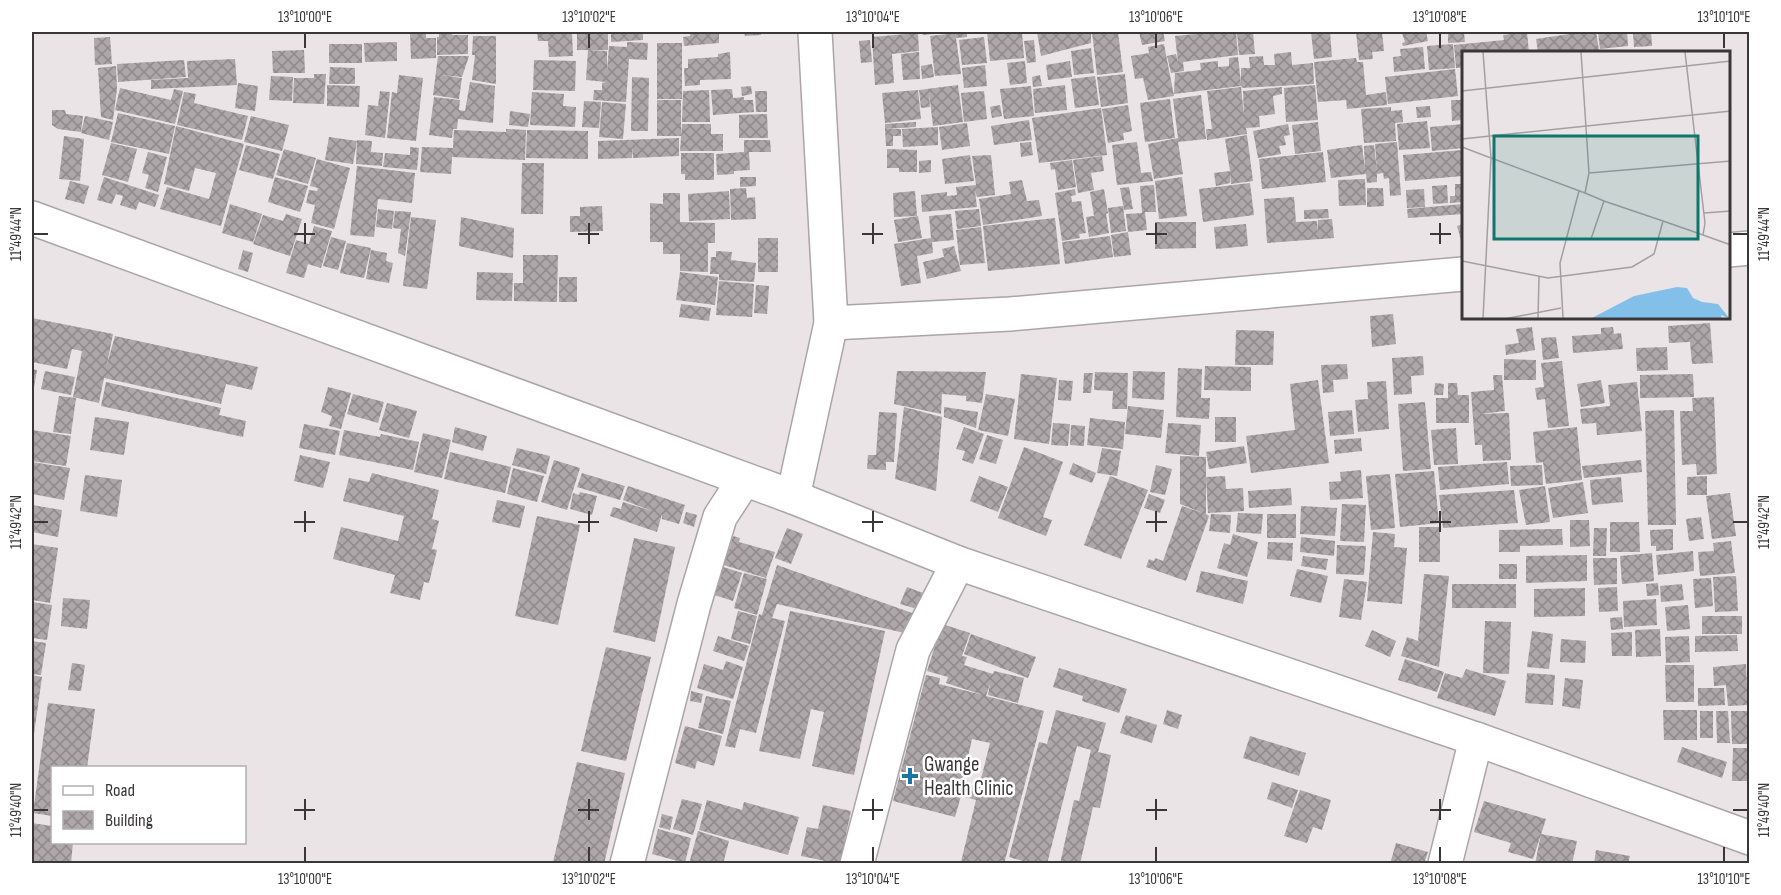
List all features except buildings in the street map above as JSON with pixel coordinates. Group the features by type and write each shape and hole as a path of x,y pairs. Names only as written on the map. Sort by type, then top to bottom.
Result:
{"street":[{"path":"793,497 831,323 815,32"},
{"path":"32,218 793,497 958,563 1476,739 1749,838"},
{"path":"1730,250 1749,249"},
{"path":"831,323 1010,314 1462,274"},
{"path":"627,864 694,604 720,517 744,480"},
{"path":"857,864 913,650 958,563"},
{"path":"1445,864 1476,739"}],"place":[{"name":"Gwange Health Clinic","path":"910,776"}]}
